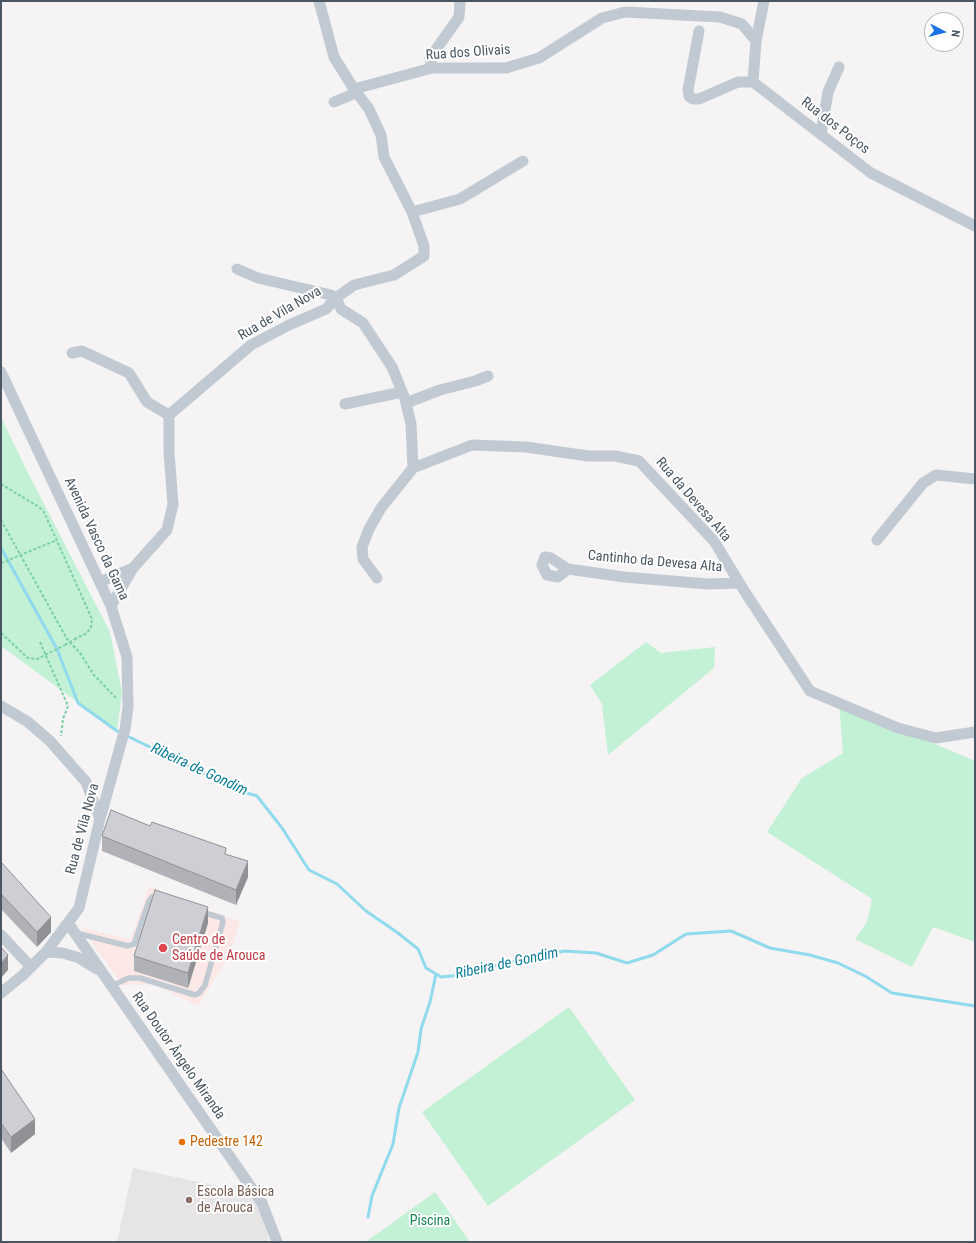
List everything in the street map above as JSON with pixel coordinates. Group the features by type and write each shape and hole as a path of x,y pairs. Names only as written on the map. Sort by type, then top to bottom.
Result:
{"street":[{"path":"319,1 334,57 354,90"},
{"path":"432,68 430,58 459,17 460,1"},
{"path":"699,31 688,90 689,96 693,99 699,99 738,82 753,82 756,41 764,1"},
{"name":"Rua dos Olivais","path":"334,102 351,95 354,90 432,68 506,68 539,58 602,18 625,12 720,17 742,24 756,41"},
{"path":"820,134 828,92 839,67"},
{"name":"Rua dos Poços","path":"753,82 871,173 975,226"},
{"name":"Rua de Vila Nova","path":"169,415 251,344 326,308 336,298 354,286 394,275 424,256 424,246 412,212 384,157 381,135 369,109 354,90"},
{"path":"412,212 460,198 523,161"},
{"path":"237,269 258,278 331,295 336,298 341,309 363,322 392,367 406,403 411,424 413,468 381,508 369,529 362,547 363,558 377,578"},
{"path":"72,353 82,351 129,373 147,402 169,415 169,452 173,504 167,530 133,568 111,606"},
{"name":"Avenida Vasco da Gama","path":"1,372 111,606 127,657 128,707 123,734"},
{"path":"406,403 419,397 488,376"},
{"path":"345,404 402,392"},
{"name":"Rua da Devesa Alta","path":"413,468 472,445 526,447 588,456 615,456 639,461 714,541 739,583 810,690 898,728 936,738 975,732"},
{"path":"877,540 923,483 936,475 975,479"},
{"path":"100,582 133,568"},
{"name":"Cantinho da Devesa Alta","path":"568,569 657,580 708,584 739,583"},
{"path":"1,706 28,722 59,751 86,782 100,819"},
{"name":"Rua de Vila Nova","path":"1,993 46,952 79,908 100,819 123,734"},
{"name":"Rua Doutor Ângelo Miranda","path":"68,924 262,1203 277,1242"},
{"path":"1,935 31,966"},
{"name":"Rua Doutor Ângelo Miranda","path":"46,952 63,953 78,958 101,971"}],"lane":[{"path":"75,933 128,946 134,944 149,900 152,897 164,900"},
{"path":"111,986 130,978 140,978 195,995 199,993 205,985 223,922 222,918 192,909"}],"path":[{"path":"1,484 39,507 44,512 92,619 91,627 87,633 37,659 28,658 1,633"},
{"path":"1,520 67,639 80,653 94,675 113,697 128,707"},
{"path":"1,563 57,540"},
{"path":"40,642 68,706 63,720 59,751"}],"shaded area":[{"name":"Centro de Saúde de Arouca","path":"149,887 240,922 229,955 198,1006 153,984 122,985 81,927 130,940"},
{"name":"Escola Básica de Arouca","path":"133,1168 222,1187 243,1185 262,1213 269,1242 117,1242"}],"green space":[{"path":"1,417 26,469 110,632 122,692 117,731 1,646"},
{"path":"646,642 661,653 715,647 714,668 608,755 602,704 590,685"},
{"path":"839,703 975,761 975,942 933,927 912,967 855,939 867,922 872,899 767,832 802,778 843,753"},
{"path":"569,1007 635,1100 488,1206 422,1112"},
{"name":"Piscina","path":"435,1192 470,1242 365,1242 384,1229"}],"building":[{"path":"111,810 150,826 152,822 226,848 225,854 248,861 236,890 102,836"},
{"path":"1,862 51,917 37,932 1,894"},
{"path":"155,890 208,907 188,973 134,956"},
{"path":"1,947 8,955 1,963"},
{"path":"1,1069 35,1119 11,1137 1,1123"}],"waterway":[{"name":"Ribeira de Gondim","path":"1,548 57,649 78,703 117,731 240,791 257,796 282,828 309,870 337,884 366,911 418,949 426,968 441,977 473,974 503,963 564,951 596,953 627,963 653,955 686,934 731,931 770,948 810,955 838,963 865,976 892,993 975,1006"},
{"path":"368,1217 372,1196 393,1144 399,1108 418,1052 421,1029 430,1002 436,974"}],"place":[{"name":"Centro de Saúde de Arouca","path":"163,948"},
{"name":"Pedestre 142","path":"182,1142"},
{"name":"Escola Básica de Arouca","path":"189,1200"}]}
